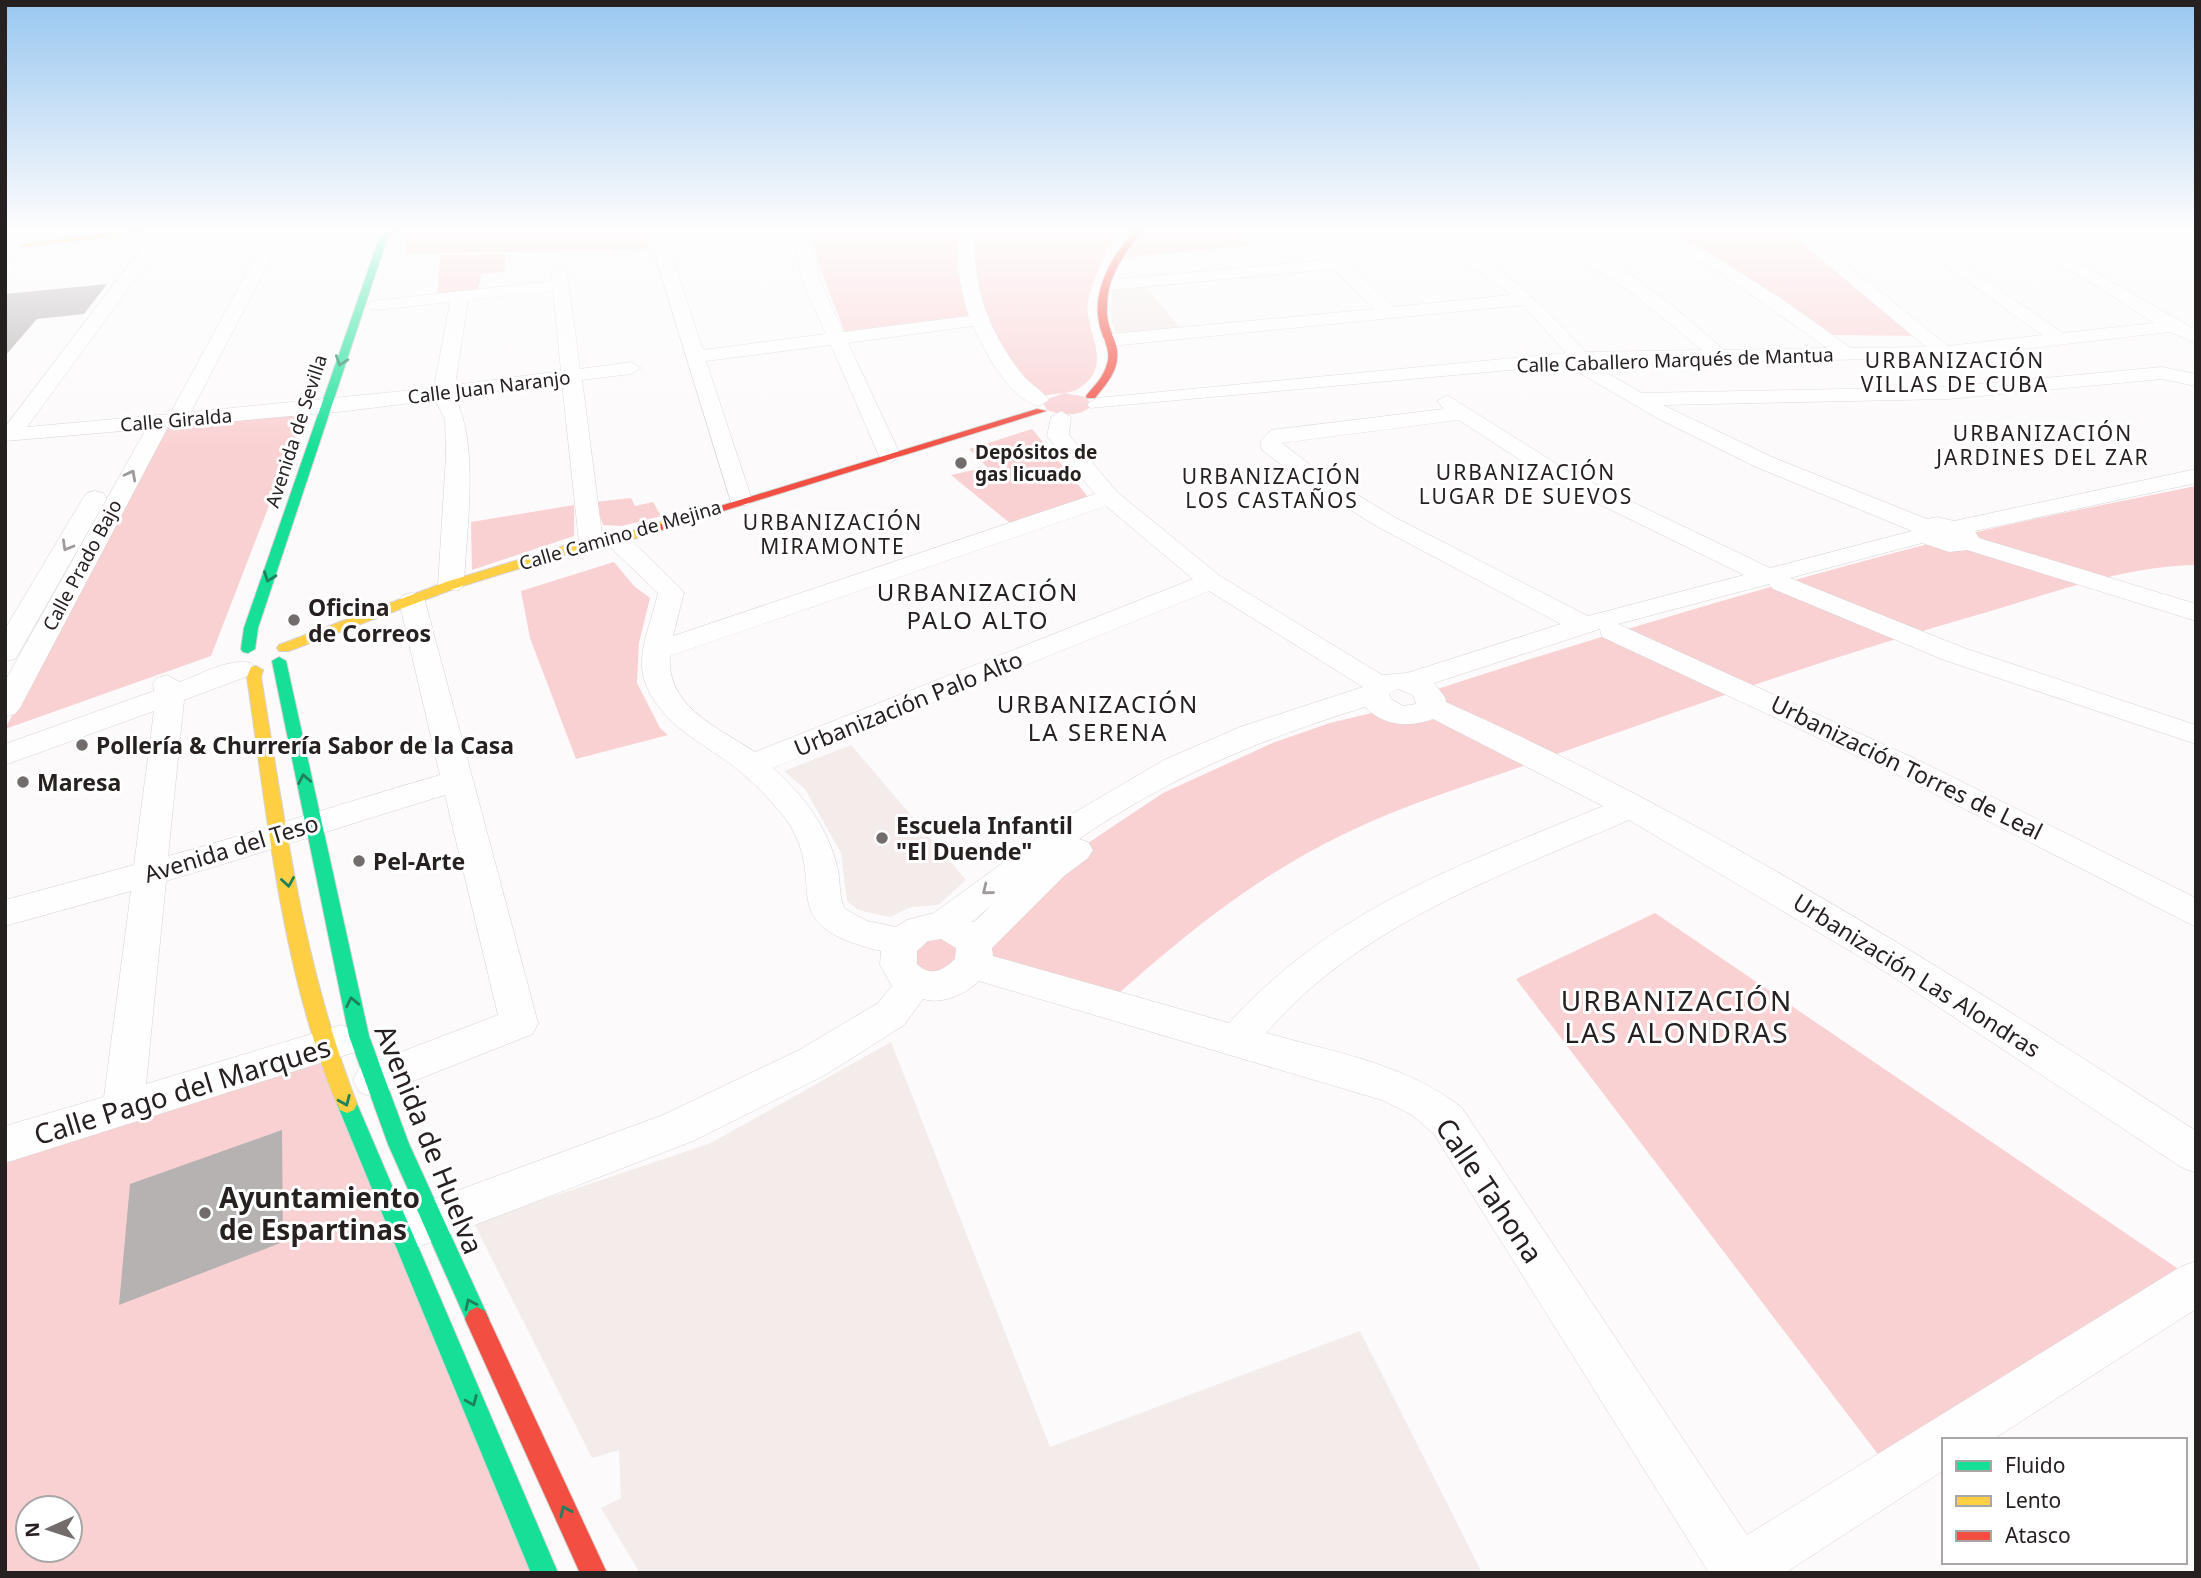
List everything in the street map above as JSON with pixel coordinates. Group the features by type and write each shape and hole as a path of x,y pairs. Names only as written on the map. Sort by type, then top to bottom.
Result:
{"street":[{"path":"8,435 108,303"},
{"path":"158,422 232,303"},
{"name":"Avenida de Sevilla","path":"245,662 251,628 342,405 367,303"},
{"path":"370,330 377,305 399,303"},
{"path":"451,585 457,456 455,419 443,394 459,303"},
{"path":"561,303 569,377 604,541 671,592 668,614 658,635 658,682 677,713 712,741 752,765 783,795 810,833 821,872 824,904 833,919 858,930 902,943"},
{"path":"679,303 740,500"},
{"path":"819,303 890,456"},
{"path":"973,303 978,320 993,349 1018,382 1068,406"},
{"path":"1088,303 1098,356 1091,375 1074,391 1058,436 1109,498 1211,581 1379,697"},
{"path":"1068,406 1109,376 1115,357 1102,303"},
{"path":"1378,303 1390,313"},
{"path":"1111,340 1491,303"},
{"path":"1530,303 1575,359 1637,399 1764,462 1946,535 2196,613"},
{"path":"1659,303 1720,356"},
{"path":"1778,303 1847,355"},
{"path":"1883,303 1944,352"},
{"path":"2007,303 2061,340"},
{"path":"2133,303 2169,327 2196,337"},
{"path":"696,357 978,320"},
{"name":"Calle Caballero Marqués de Mantua","path":"1068,406 1408,372 1575,359 1944,352 2169,327"},
{"name":"Calle Juan Naranjo","path":"342,405 631,368"},
{"path":"1637,399 1948,393 2162,373 2196,380"},
{"path":"1422,381 1462,413 1539,463 1637,516 1773,579 1954,654 2196,735"},
{"name":"Calle Giralda","path":"8,435 342,405"},
{"name":"Calle Camino de Mejina","path":"278,647 451,585 1068,406"},
{"path":"1462,413 1279,435 1271,442 1273,450 1332,492 1441,556 1598,628"},
{"name":"Calle Prado Bajo","path":"5,653 158,422"},
{"name":"Calle Prado Bajo","path":"5,708 158,422"},
{"path":"1379,697 1247,735 1210,750 1113,800 1068,829 943,925 913,933 902,943 897,954 898,966 904,976 915,983 942,986 966,974 974,954 1052,867 1163,793 1275,742 1330,723 1379,697 1392,681 1422,694 1598,628 1773,579 1946,535 2196,476"},
{"path":"1946,535 2196,486"},
{"path":"657,651 1109,498"},
{"name":"Urbanización Palo Alto","path":"752,765 1211,581"},
{"path":"373,1080 519,1023 412,601"},
{"name":"Urbanización Torres de Leal","path":"1598,628 1875,749 2067,844 2196,914"},
{"path":"245,662 278,647"},
{"path":"5,755 278,647"},
{"name":"Avenida de Huelva","path":"278,647 312,823 341,1041 373,1080 416,1227 594,1573"},
{"name":"Avenida de Huelva","path":"245,662 254,677 305,973 341,1041 416,1227 545,1573"},
{"path":"5,741 169,690"},
{"path":"123,1107 152,872 169,690"},
{"name":"Urbanización Las Alondras","path":"1422,694 1631,807 1925,977 2196,1154"},
{"name":"Avenida del Teso","path":"5,914 280,837 312,823 456,781"},
{"path":"1237,1040 1260,1010 1301,973 1370,925 1416,901 1631,807"},
{"path":"943,925 958,929 974,954"},
{"name":"Calle Tahona","path":"974,954 1237,1040 1392,1086 1426,1103 1448,1121 1740,1572"},
{"path":"416,1227 678,1128 813,1062 891,1014 915,983"},
{"name":"Calle Pago del Marques","path":"5,1145 341,1041"},
{"path":"1950,1438 2196,1283"},
{"path":"1740,1572 1942,1443"}],"shaded area":[{"path":"833,303 966,303 970,318 845,333"},
{"path":"981,303 1088,303 1097,360 1095,370 1088,381 1076,390 1044,396 993,349"},
{"path":"1112,303 1159,303 1181,329 1117,336 1112,321"},
{"path":"1771,303 1884,303 1925,336 1822,335"},
{"path":"1064,393 1086,397 1092,406 1070,414 1047,410 1043,403 1045,400"},
{"path":"305,412 211,656 5,729 166,425"},
{"path":"1032,429 1089,498 1011,524 951,475 987,467 969,449"},
{"path":"2196,486 2196,565 2110,577 1918,632 1711,700 1396,811 1311,851 1249,889 1192,932 1108,1003 976,954 1052,867 1163,793 1275,742 1330,723 1384,710 1411,716 1428,692 1617,632 1808,576 1968,534"},
{"path":"631,498 635,506 653,502 661,516 622,526 603,525 595,502"},
{"path":"574,505 574,536 472,570 471,522"},
{"path":"614,562 634,586 650,598 639,643 637,683 660,728 668,735 576,759 530,638 521,591"},
{"name":"Escuela Infantil \"El Duende\"","path":"851,745 966,880 938,905 911,907 890,917 858,910 847,901 841,853 805,789 784,771"},
{"path":"1655,913 2196,1281 1950,1438 1942,1438 1942,1443 1893,1474 1516,979"},
{"path":"928,933 969,948 933,981 905,953"},
{"path":"891,1042 1050,1447 1360,1331 1482,1573 640,1573 601,1508 621,1498 619,1450 592,1458 474,1223 711,1143"},
{"path":"323,1047 545,1573 5,1573 5,1145"}],"building":[{"path":"5,303 93,303 84,314 37,319 5,356"},
{"name":"Ayuntamiento de Espartinas","path":"282,1130 283,1242 119,1305 130,1184"}],"traffic: fast":[{"path":"248,649 251,628 361,303"},
{"path":"279,661 359,1036 399,1144 477,1319"},
{"path":"347,1104 545,1573"}],"traffic: slow":[{"path":"284,648 451,585 591,542 617,540 661,526"},
{"path":"256,670 254,677 279,839 299,947 312,1001 347,1104"}],"traffic: jam":[{"path":"1091,396 1108,374 1113,359 1112,345 1103,322 1103,303"},
{"path":"661,526 1041,411"},
{"path":"477,1319 594,1573"}],"place":[{"name":"Depósitos de gas licuado","path":"961,463"},
{"name":"Oficina de Correos","path":"294,620"},
{"name":"Pollería & Churrería Sabor de la Casa","path":"82,745"},
{"name":"Maresa","path":"23,782"},
{"name":"Escuela Infantil \"El Duende\"","path":"882,838"},
{"name":"Pel-Arte","path":"359,861"},
{"name":"Ayuntamiento de Espartinas","path":"205,1213"}],"district":[{"name":"URBANIZACIÓN VILLAS DE CUBA","path":"1955,372"},
{"name":"URBANIZACIÓN JARDINES DEL ZAR","path":"2043,445"},
{"name":"URBANIZACIÓN LUGAR DE SUEVOS","path":"1526,484"},
{"name":"URBANIZACIÓN LOS CASTAÑOS","path":"1272,488"},
{"name":"URBANIZACIÓN MIRAMONTE","path":"833,534"},
{"name":"URBANIZACIÓN PALO ALTO","path":"978,605"},
{"name":"URBANIZACIÓN LA SERENA","path":"1098,717"},
{"name":"URBANIZACIÓN LAS ALONDRAS","path":"1677,1016"}]}
